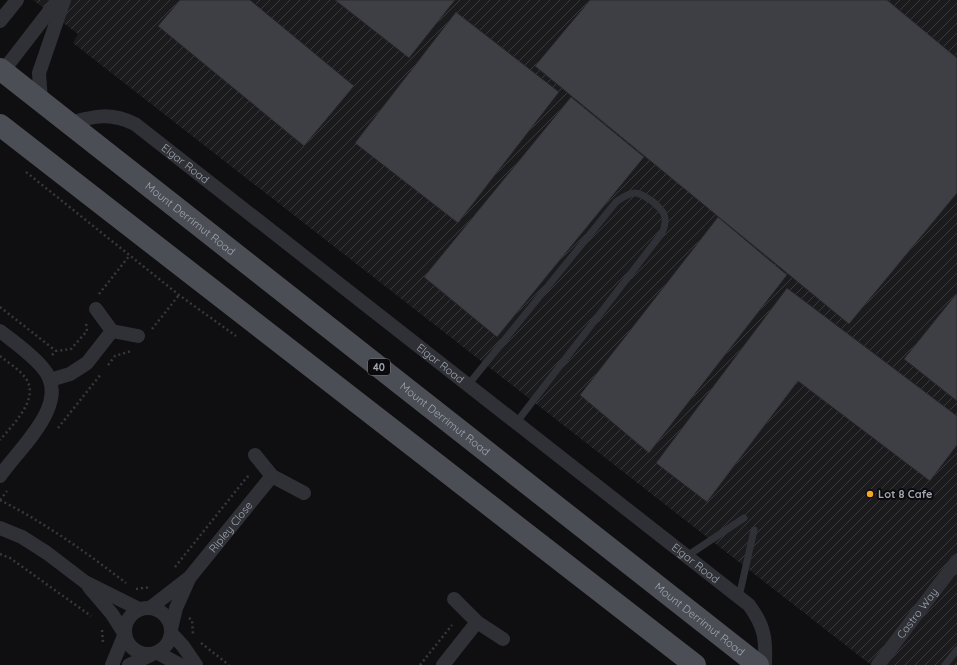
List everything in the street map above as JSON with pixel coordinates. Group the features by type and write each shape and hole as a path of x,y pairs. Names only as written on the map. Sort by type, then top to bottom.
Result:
{"main road":[{"name":"Mount Derrimut Road","path":"1,71 758,665"},
{"path":"0,125 695,665"}],"street":[{"path":"0,21 17,0"},
{"path":"1,71 58,0"},
{"path":"41,101 39,73 64,0"},
{"name":"Elgar Road","path":"69,123 86,118 108,115 122,118 135,124 749,605 758,617 763,628 766,647 765,665"},
{"path":"93,308 112,331 144,333"},
{"path":"0,331 43,367 50,380 52,394 48,412 38,428 0,476"},
{"path":"50,380 70,374 87,363 112,331"},
{"path":"255,456 272,476 304,493"},
{"name":"Ripley Close","path":"171,631 176,608 190,577 272,476"},
{"path":"0,528 22,537 47,553 85,582 112,614 124,634 127,643 132,649 138,653 146,655 156,654 180,665"},
{"name":"Castro Way","path":"878,665 955,569"},
{"name":"Ripley Close","path":"144,608 190,577"},
{"path":"85,582 144,608 158,610 169,621 171,631 167,645 156,654 129,665"},
{"path":"454,599 477,622 503,639"},
{"path":"112,665 128,619 133,613 144,608"},
{"path":"443,665 477,622"},
{"path":"171,631 196,665"}],"lane":[{"path":"468,385 616,202 625,196 636,193 646,196 662,209 665,216 666,225 662,233 516,423"},
{"path":"687,556 744,518"},
{"path":"739,597 754,530"},
{"path":"945,665 957,650"}],"path":[{"path":"29,384 56,351 71,349 87,331 93,308 130,255"},
{"path":"144,333 179,295"},
{"path":"0,307 56,351"},
{"path":"55,431 115,356 134,351"},
{"path":"0,356 22,374 29,384 30,392 27,404 0,440"},
{"path":"10,487 0,500 60,534 131,587"},
{"path":"0,554 16,562 96,620"},
{"path":"102,625 104,647"}],"shaded area":[{"path":"33,0 957,0 957,665 871,665 73,43 78,34"}],"building":[{"path":"180,0 250,0 354,86 304,146 158,26"},
{"path":"335,0 455,0 409,58"},
{"path":"590,0 887,0 957,58 957,193 849,324 535,66"},
{"path":"456,12 559,92 458,223 355,143"},
{"path":"571,97 644,157 497,337 424,277"},
{"path":"718,217 787,275 649,453 580,395"},
{"path":"787,288 957,416 957,445 930,481 798,381 707,502 656,463"},
{"path":"957,293 957,401 904,359"}],"place":[{"name":"Lot 8 Cafe","path":"870,494"}]}
